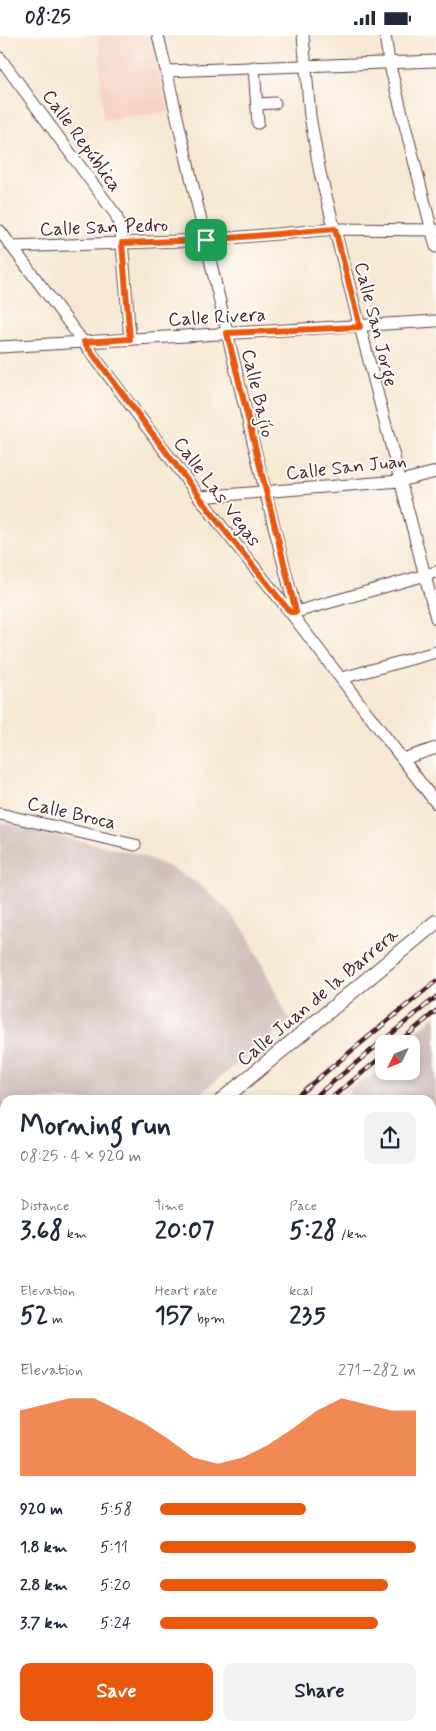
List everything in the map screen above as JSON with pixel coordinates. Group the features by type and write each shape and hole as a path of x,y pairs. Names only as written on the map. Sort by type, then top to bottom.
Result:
{"main road":[{"name":"Calle Juan de la Barrera","path":"228,1095 436,922"}],"street":[{"name":"Calle Bajío","path":"158,35 293,612"},
{"name":"Calle San Jorge","path":"303,35 310,116 320,173 400,481 430,574 436,618"},
{"path":"385,35 389,62 434,230 436,247"},
{"name":"Calle República","path":"0,58 116,215 121,230 130,339"},
{"path":"167,71 436,61"},
{"path":"254,67 258,123"},
{"path":"256,104 275,103"},
{"name":"Calle San Pedro","path":"12,247 206,240 335,229 434,230"},
{"name":"Calle Las Vegas","path":"0,231 199,497 293,612 436,803"},
{"name":"Calle Rivera","path":"0,347 436,321"},
{"name":"Calle San Juan","path":"199,497 400,481 436,472"},
{"path":"293,612 430,574"},
{"path":"342,678 436,652"},
{"path":"402,759 436,748"},
{"name":"Calle Broca","path":"0,814 135,845"}],"shaded area":[{"path":"99,35 151,35 169,112 103,120"},
{"path":"0,822 137,854 167,866 199,884 227,909 247,934 290,1021 198,1095 0,1095"},
{"path":"436,1015 436,1095 351,1095 348,1089 375,1074 375,1080 420,1080 420,1035 413,1035"}],"railway":[{"path":"298,1095 436,981"},
{"path":"317,1095 436,997"},
{"path":"408,1035 436,1011"},
{"path":"335,1095 375,1062"}],"route":[{"path":"335,229 360,327 227,333 296,612 290,612 222,527 84,342 130,339 122,243 206,240 335,229"}]}
